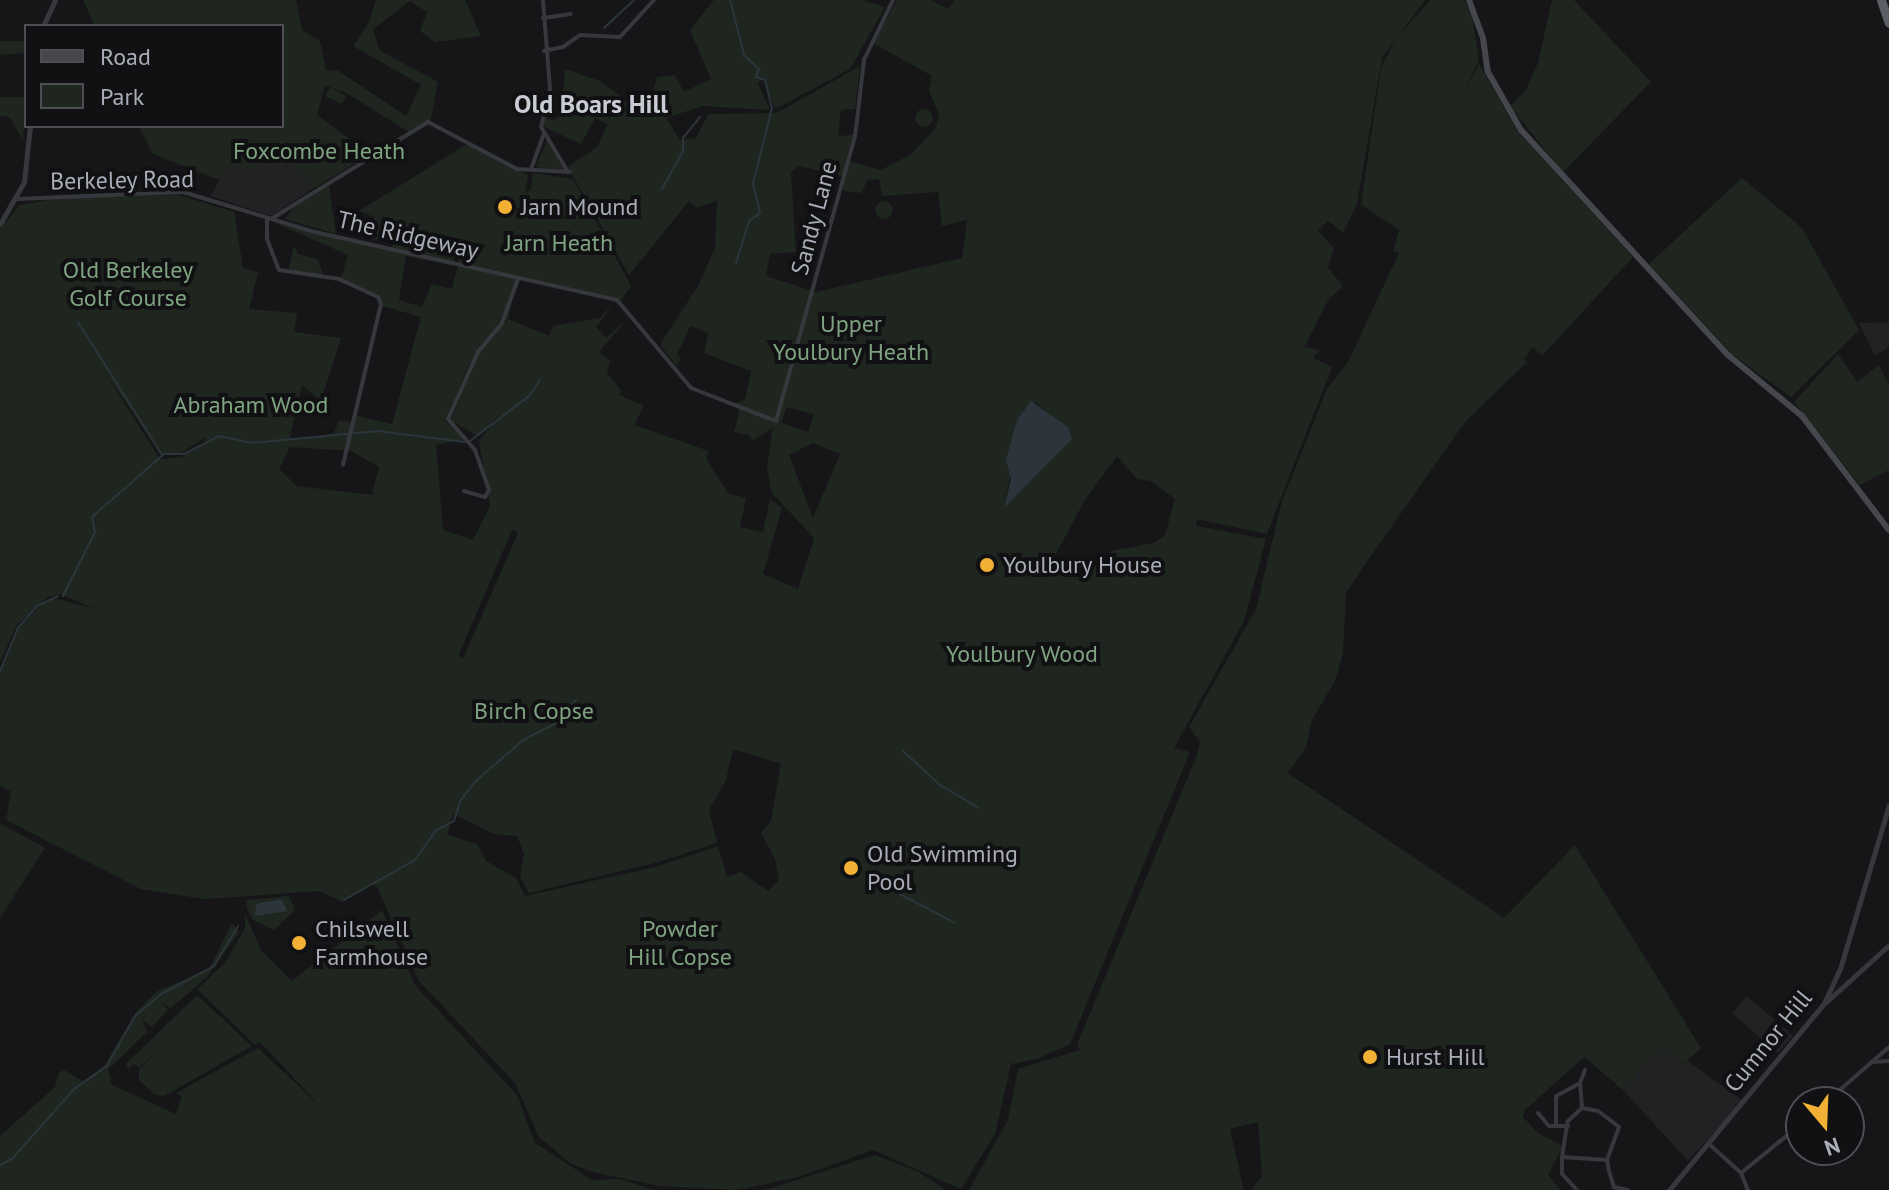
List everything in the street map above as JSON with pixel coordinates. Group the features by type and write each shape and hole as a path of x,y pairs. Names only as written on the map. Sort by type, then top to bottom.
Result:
{"highway":[{"path":"1881,0 1889,23"}],"main road":[{"path":"1469,0 1483,38 1488,72 1521,130 1728,355 1802,416 1889,530"}],"street":[{"path":"44,24 55,0"},
{"path":"531,169 544,133 542,113 550,89 544,51 543,0"},
{"path":"544,51 563,47 580,35 605,32 618,38 654,0"},
{"name":"Sandy Lane","path":"776,421 855,137 862,67 893,0"},
{"path":"543,18 571,14"},
{"path":"343,465 381,304 378,297 339,279 293,276 279,270 267,239 269,219 428,122 517,169 569,172 544,133"},
{"path":"0,224 17,199 27,170 30,128"},
{"name":"Berkeley Road","path":"17,199 183,192 269,219"},
{"name":"The Ridgeway","path":"269,219 617,300 691,388 776,421"},
{"path":"464,491 481,497 489,490 475,450 448,419 478,352 502,323 518,279"},
{"name":"Cumnor Hill","path":"1669,1190 1824,1003 1835,982 1889,805"},
{"path":"1824,1003 1889,945"},
{"path":"1835,982 1842,988"},
{"path":"1844,1086 1889,1047"},
{"path":"1872,1062 1889,1061"},
{"path":"1582,1108 1580,1083 1585,1070"},
{"path":"1556,1126 1556,1096 1580,1083"},
{"path":"1577,1190 1562,1174 1563,1154 1571,1115 1582,1108 1598,1111 1619,1127 1607,1160 1613,1188 1628,1190"},
{"path":"1538,1113 1549,1126 1568,1126"},
{"path":"1741,1173 1785,1137"},
{"path":"1708,1143 1741,1173 1748,1190"},
{"path":"1563,1154 1607,1160"}],"shaded area":[{"path":"281,147 314,188 271,216 211,196 228,164"},
{"path":"1889,322 1889,347 1875,356 1859,323"},
{"path":"1031,401 1068,427 1072,439 1004,508 1011,479 1006,460 1017,420"},
{"path":"281,899 288,911 255,916 256,904"},
{"path":"1747,996 1793,1036 1778,1053 1732,1013"},
{"path":"1665,1048 1683,1065 1688,1061 1743,1101 1688,1161 1623,1090 1637,1076 1636,1070"}],"green space":[{"name":"Foxcombe Heath","path":"83,0 296,0 302,30 320,41 326,70 339,71 406,116 421,85 353,46 369,22 376,0 465,0 481,36 435,42 420,31 427,12 410,1 373,29 379,50 438,82 430,124 412,134 345,92 325,85 317,115 370,154 314,188 281,147 251,171 228,165 219,180 153,154 140,128 284,128 284,24 94,24"},
{"path":"714,0 861,0 885,7 850,69 775,109 763,77 758,84 770,110 703,106 666,118 680,140 696,138 708,114 777,113 860,66 855,109 841,110 838,136 853,135 846,160 881,170 910,155 936,128 939,114 929,91 932,76 873,43 897,0 931,0 948,9 955,0 1425,0 1382,58 1357,204 1343,233 1328,220 1318,231 1334,248 1328,268 1343,286 1329,299 1304,347 1320,350 1313,358 1332,367 1267,534 1196,519 1197,526 1266,539 1244,621 1174,748 1190,752 1070,1044 1037,1059 1011,1064 995,1134 961,1189 873,1150 798,1177 737,1190 660,1186 592,1172 570,1163 539,1137 515,1083 419,981 377,887 371,884 343,902 319,891 204,899 141,889 6,820 11,792 0,785 0,673 11,646 18,630 42,603 56,599 93,608 61,594 48,597 17,625 0,662 0,229 20,205 61,198 179,195 234,212 243,268 258,272 249,309 297,313 294,332 341,338 321,401 302,385 290,438 307,438 334,433 339,420 353,423 355,415 392,424 421,317 383,306 380,298 341,278 348,255 271,221 391,250 393,244 367,238 374,217 359,211 467,144 528,175 525,193 531,189 533,173 573,179 631,286 621,300 517,277 508,319 549,336 553,326 600,318 615,302 596,327 606,338 628,318 599,352 610,360 607,373 621,390 619,395 644,406 634,425 709,451 706,459 728,493 746,498 740,527 763,532 770,499 782,508 763,574 798,589 814,538 771,492 767,466 773,427 753,441 749,435 734,432 739,412 736,403 745,400 751,371 704,353 708,333 690,326 677,355 681,358 677,367 660,344 698,286 715,248 717,201 696,208 689,201 629,275 568,167 597,147 608,124 595,118 581,144 544,127 543,117 554,120 562,113 565,69 600,81 635,107 652,97 657,77 675,75 684,92 711,79 690,30","holes":["799,166 842,176 844,191 861,193 868,180 879,179 882,196 938,192 942,226 967,220 962,258 816,292 766,276 770,254 796,252 791,173","406,256 453,266 454,258 459,260 452,289 432,284 422,307 399,300","495,317 507,320 479,353 451,420 477,436 499,416 479,441 490,506 473,540 443,530 436,445 466,439 445,421 469,365 502,319","102,368 162,455 180,454 205,437 205,443 182,457 160,459","1035,402 1063,425 1062,449 1004,507 1013,462 1024,460 1029,450 1025,445 1009,452 1017,420","786,407 814,414 808,432 782,423","813,443 840,454 813,518 789,455","290,447 351,451 379,467 372,495 297,486 279,469","1117,456 1137,479 1151,481 1175,499 1165,535 1154,543 1111,551 1084,576 1051,563 1085,500","512,530 518,533 463,659 459,654","733,749 781,764 771,821 761,833 775,859 779,880 768,891 741,872 727,877 718,846 655,867 525,896 516,878 486,861 478,845 447,834 454,814 494,834 517,836 524,854 520,877 529,893 655,863 717,843 709,810 726,780"]},
{"path":"1430,0 1464,0 1472,16 1479,60 1464,91 1479,64 1518,132 1633,257 1542,356 1533,347 1524,359 1527,362 1465,422 1364,566 1346,593 1343,654 1335,681 1312,720 1306,747 1288,773 1504,918 1575,845 1701,1048 1683,1065 1665,1048 1637,1070 1638,1076 1623,1090 1584,1057 1524,1111 1523,1117 1538,1133 1563,1146 1548,1175 1561,1190 1251,1190 1262,1176 1258,1122 1230,1129 1244,1190 969,1190 1008,1120 1018,1069 1080,1050 1077,1045 1197,755 1200,742 1189,727 1256,609 1282,501 1327,389 1348,362 1399,253 1393,251 1399,230 1361,205 1381,68 1395,40"},
{"path":"1552,0 1574,0 1651,82 1563,172 1510,106 1526,90 1538,63"},
{"path":"0,41 24,41 24,53 0,55"},
{"path":"330,87 346,96 342,104 325,96"},
{"path":"0,97 24,97 23,141 10,117 0,116"},
{"path":"924,109 933,118 924,127 915,118"},
{"path":"547,140 563,168 562,171 536,167"},
{"path":"1742,178 1802,228 1859,330 1791,397 1733,355 1649,264"},
{"path":"329,186 336,234 285,219 293,208"},
{"path":"880,201 888,201 893,210 891,217 880,219 875,214 875,206"},
{"path":"294,245 298,254 318,259 324,277 288,272"},
{"path":"1838,354 1857,382 1879,365 1889,385 1889,470 1860,485 1794,402"},
{"path":"0,823 45,848 0,918"},
{"path":"289,896 295,910 274,930 253,920 247,909 246,900"},
{"path":"382,910 415,985 517,1095 535,1143 592,1180 620,1179 654,1190 0,1190 0,1136 55,1087 59,1073 64,1070 83,1081 104,1066 136,1012 156,992 209,969 232,923 239,932 207,977 170,1009 160,1001 168,1010 152,1027 142,1019 147,1032 108,1070 112,1085 176,1114 182,1097 176,1093 258,1048 321,1107 260,1042 255,1045 197,989 225,963 245,928 245,914 261,950 292,981"},
{"path":"197,995 252,1046 164,1096 155,1095 139,1080 139,1069 156,1052 139,1067 134,1064 128,1069 126,1064"},
{"path":"875,1155 919,1172 946,1190 765,1190"}],"waterway":[{"path":"604,28 634,0"},
{"path":"730,0 744,55 759,69 756,77 765,80 772,108 753,183 760,213 749,221 736,263"},
{"path":"662,189 683,151 683,138 700,117"},
{"path":"78,322 162,455"},
{"path":"470,441 529,396 540,380"},
{"path":"63,596 95,532 92,517 164,454 184,454 219,436 252,443 378,431 464,442"},
{"path":"0,671 18,628 37,606 58,596"},
{"path":"344,900 415,860 435,831 454,821 460,801 475,782 523,740 555,724 576,700"},
{"path":"902,750 940,785 979,808"},
{"path":"869,878 955,923"},
{"path":"0,1165 12,1159 74,1089 107,1066 135,1016 161,994 214,966 238,926"}],"place":[{"name":"Jarn Mound","path":"505,207"},
{"name":"Youlbury House","path":"987,565"},
{"name":"Old Swimming Pool","path":"851,868"},
{"name":"Chilswell Farmhouse","path":"299,943"},
{"name":"Hurst Hill","path":"1370,1057"}],"district":[{"name":"Old Boars Hill","path":"591,104"}],"park label":[{"name":"Jarn Heath","path":"559,243"},
{"name":"Old Berkeley Golf Course","path":"128,284"},
{"name":"Upper Youlbury Heath","path":"851,338"},
{"name":"Abraham Wood","path":"251,405"},
{"name":"Youlbury Wood","path":"1022,654"},
{"name":"Birch Copse","path":"534,711"},
{"name":"Powder Hill Copse","path":"680,943"}]}
